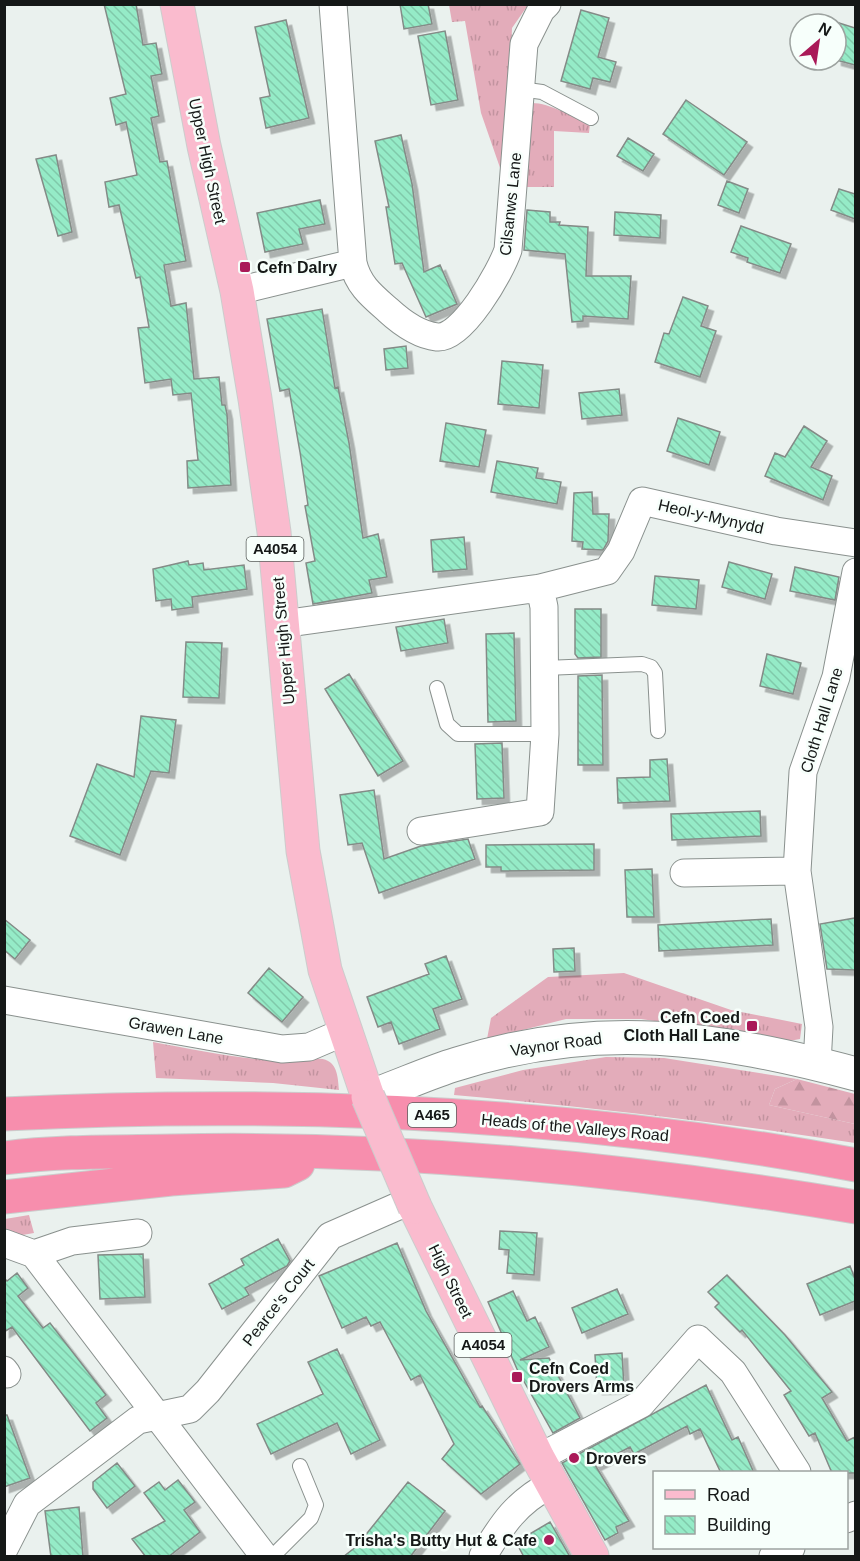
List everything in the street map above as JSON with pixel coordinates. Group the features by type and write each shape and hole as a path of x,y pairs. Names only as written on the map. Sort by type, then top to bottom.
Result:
{"highway":[{"name":"Heads of the Valleys Road","path":"4,1114 202,1108 463,1117 607,1128 713,1141 855,1165"},
{"path":"4,1158 38,1154 188,1150 324,1151 477,1159 643,1177 855,1207"},
{"path":"4,1197 171,1179 284,1171 324,1151"}],"main road":[{"name":"Upper High Street","path":"177,4 204,147 237,291 274,532 303,851 325,970 344,1032 370,1094"},
{"name":"High Street","path":"370,1094 408,1204 544,1471 592,1557"}],"street":[{"name":"Cilsanws Lane","path":"333,4 356,278 369,293 408,326 438,337 450,335 457,328 495,278 508,250 524,44 537,17 547,4"},
{"path":"237,291 353,263"},
{"name":"Heol-y-Mynydd","path":"282,624 540,588 607,571 621,551 642,501 776,531 855,543"},
{"name":"Cloth Hall Lane","path":"817,1064 819,1027 797,871 803,772 836,677 855,572"},
{"path":"421,831 540,812 545,734 545,668 544,607 540,588"},
{"path":"684,873 797,871"},
{"name":"Grawen Lane","path":"4,1000 282,1049 309,1047 344,1032"},
{"name":"Vaynor Road","path":"370,1094 457,1064 502,1052 541,1043 619,1036 679,1038 730,1045 855,1074"},
{"name":"Pearce's Court","path":"4,1549 27,1504 138,1420 156,1414 177,1414 190,1409 208,1391 330,1236 408,1204"},
{"path":"34,1254 72,1241 138,1233"},
{"path":"4,1243 34,1254 264,1557"},
{"path":"483,1557 508,1516 528,1496 544,1471 641,1404 698,1339 733,1372 796,1471"},
{"path":"773,1557 789,1549"}],"lane":[{"path":"520,89 542,92 591,118"},
{"path":"545,668 642,664 651,667 656,673 658,731"},
{"path":"437,688 447,724 458,734 545,734"},
{"path":"273,1557 311,1518 316,1505 300,1466"}],"green space":[{"path":"449,5 528,5 512,28 506,185 481,113 465,21 452,22"},
{"path":"532,103 554,108 590,123 589,133 554,131 554,187 521,187"},
{"path":"624,973 731,1010 802,1024 800,1039 789,1041 641,1019 566,1019 487,1039 491,1018 548,977"},
{"path":"153,1042 250,1058 283,1061 324,1059 336,1070 339,1090 273,1083 156,1078"},
{"path":"606,1057 664,1058 797,1079 775,1089 769,1105 855,1124 855,1143 655,1116 454,1095 455,1088 523,1070"},
{"path":"797,1079 855,1094 855,1124 769,1105 775,1089"},
{"path":"29,1215 34,1233 5,1238 5,1219"}],"building":[{"path":"104,4 136,4 143,45 156,43 162,74 151,76 159,116 151,118 160,162 167,161 186,261 164,265 171,306 186,303 194,379 219,377 222,405 225,405 227,414 231,485 188,488 187,461 198,460 191,393 173,395 171,379 145,383 138,328 149,327 140,277 136,278 119,205 109,207 105,182 137,175 126,122 116,125 110,98 126,94"},
{"path":"400,4 428,4 432,24 404,29"},
{"path":"581,10 609,18 598,57 616,62 610,82 593,78 590,89 561,81"},
{"path":"286,20 309,118 266,128 260,98 270,96 255,27"},
{"path":"848,26 855,28 855,65 848,63"},
{"path":"445,31 458,100 431,105 418,36"},
{"path":"686,100 747,142 724,175 663,134"},
{"path":"401,135 412,184 424,272 440,265 457,304 426,317 402,263 395,264 386,207 389,207 375,141"},
{"path":"628,138 654,154 643,171 617,156"},
{"path":"56,155 72,232 58,236 36,159"},
{"path":"727,181 748,189 739,213 718,205"},
{"path":"839,189 855,194 855,219 831,210"},
{"path":"320,200 325,224 299,229 303,244 265,252 257,213"},
{"path":"527,210 550,212 550,222 560,222 559,225 588,227 586,276 631,276 628,319 583,316 583,321 572,322 565,254 524,250"},
{"path":"615,212 661,215 660,238 614,235"},
{"path":"741,226 791,244 780,273 747,262 748,258 731,252"},
{"path":"683,297 708,306 701,326 716,331 700,377 655,362 664,333 669,334"},
{"path":"322,309 335,388 338,387 349,443 363,538 378,534 387,577 369,580 372,593 313,604 306,563 315,561 305,506 308,505 300,452 289,389 280,391 267,319"},
{"path":"406,346 408,368 386,370 384,349"},
{"path":"502,361 543,365 539,408 498,404"},
{"path":"619,389 622,415 582,419 579,393"},
{"path":"678,418 720,432 709,465 667,451"},
{"path":"446,423 486,430 479,467 440,461"},
{"path":"804,426 827,441 811,467 832,476 823,500 765,476 775,453 785,457"},
{"path":"497,461 538,468 536,478 561,482 557,504 491,492"},
{"path":"592,492 593,514 609,514 608,541 603,550 582,549 583,542 572,541 574,493"},
{"path":"464,537 467,569 433,572 431,540"},
{"path":"188,561 189,565 203,563 204,570 244,565 247,589 192,597 193,607 172,610 171,599 156,601 153,569"},
{"path":"729,562 772,574 765,599 722,587"},
{"path":"795,567 839,577 835,600 790,591"},
{"path":"655,576 699,580 696,609 652,605"},
{"path":"575,609 601,609 601,657 578,658 575,654"},
{"path":"444,619 448,643 401,651 396,627"},
{"path":"514,633 516,721 488,722 486,634"},
{"path":"186,642 222,643 219,698 183,697"},
{"path":"767,654 801,663 793,694 760,686"},
{"path":"349,674 403,761 378,776 325,689"},
{"path":"602,675 603,765 578,765 578,676"},
{"path":"141,716 176,720 169,773 151,771 120,855 70,836 97,764 134,777"},
{"path":"502,743 504,798 477,799 475,744"},
{"path":"667,759 670,801 618,803 617,778 650,777 650,760"},
{"path":"374,790 384,859 421,846 468,839 475,859 379,893 362,843 348,845 340,795"},
{"path":"760,811 761,836 672,840 671,814"},
{"path":"594,844 594,870 501,871 501,867 486,867 486,845"},
{"path":"652,869 654,917 627,917 625,870"},
{"path":"855,918 855,970 827,969 820,924"},
{"path":"4,919 30,940 15,959 4,950"},
{"path":"771,919 773,945 659,951 658,925"},
{"path":"574,948 575,971 554,972 553,949"},
{"path":"446,956 462,999 433,1009 440,1029 399,1044 391,1022 378,1027 367,997 429,974 425,964"},
{"path":"269,968 303,997 282,1022 248,993"},
{"path":"500,1231 537,1233 534,1275 507,1273 509,1250 499,1249"},
{"path":"278,1239 290,1261 287,1266 245,1288 249,1295 222,1309 209,1284 244,1265 241,1259"},
{"path":"397,1243 426,1311 480,1407 482,1406 520,1464 481,1494 442,1459 454,1444 420,1375 411,1380 380,1322 371,1326 366,1317 342,1328 319,1276"},
{"path":"143,1254 145,1297 100,1299 98,1255"},
{"path":"850,1266 855,1279 855,1301 820,1315 807,1284"},
{"path":"17,1273 28,1288 18,1296 43,1328 50,1323 106,1395 96,1403 107,1418 90,1431 12,1327 4,1332 4,1278 7,1281"},
{"path":"727,1275 785,1335 832,1392 822,1398 847,1441 855,1437 855,1473 831,1471 815,1433 809,1436 784,1395 791,1391 742,1330 740,1332 715,1307 719,1303 708,1292"},
{"path":"617,1289 628,1314 582,1333 572,1308"},
{"path":"513,1291 527,1321 535,1317 549,1347 520,1360 549,1358 580,1418 553,1433 517,1369 488,1302"},
{"path":"337,1349 380,1440 351,1454 337,1423 271,1454 257,1424 323,1394 308,1362"},
{"path":"622,1353 624,1388 597,1389 595,1355"},
{"path":"706,1385 732,1440 738,1437 753,1471 720,1471 700,1429 690,1434 687,1426 634,1454 630,1447 595,1465 629,1521 616,1527 618,1533 605,1540 562,1463"},
{"path":"4,1415 7,1415 30,1478 4,1487"},
{"path":"117,1463 135,1486 107,1508 93,1489 93,1482"},
{"path":"178,1480 195,1502 184,1510 200,1532 168,1557 146,1557 132,1539 165,1521 144,1493 159,1482 165,1490"},
{"path":"408,1482 445,1511 410,1557 343,1557 366,1539 364,1537"},
{"path":"79,1507 83,1557 51,1557 45,1511"},
{"path":"550,1522 570,1557 524,1557 516,1542"}],"place":[{"name":"Cefn Dalry","path":"245,267"},
{"name":"Cefn Coed Cloth Hall Lane","path":"752,1026"},
{"name":"Cefn Coed Drovers Arms","path":"517,1377"},
{"name":"Drovers","path":"574,1458"},
{"name":"Trisha's Butty Hut & Cafe","path":"549,1540"}]}
